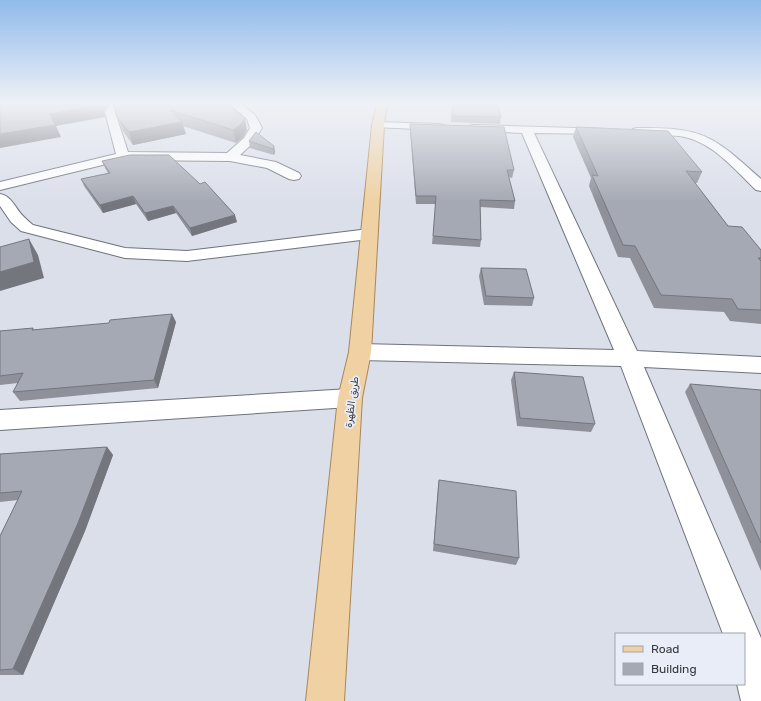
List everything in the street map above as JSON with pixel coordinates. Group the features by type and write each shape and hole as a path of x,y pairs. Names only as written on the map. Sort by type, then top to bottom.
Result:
{"main road":[{"name":"طريق الظهرة","path":"325,701 350,398 360,352 378,137"}],"street":[{"path":"117,137 123,156"},
{"path":"230,157 251,137"},
{"path":"530,137 629,358 741,633"},
{"path":"697,137 714,145 761,186"},
{"path":"0,186 123,156 230,157 271,165 294,176"},
{"path":"0,198 9,207 17,219 27,228 82,243 125,252 149,255 187,256 369,234"},
{"path":"360,352 629,358 761,365"},
{"path":"0,420 350,398"},
{"path":"745,643 749,653 760,701"}],"building":[{"path":"252,137 262,137 274,146 273,149 249,141"},
{"path":"411,137 506,137 514,170 507,170 515,201 480,200 481,240 433,236 436,196 416,196"},
{"path":"580,137 673,137 702,172 686,171 728,226 742,227 761,250 761,258 758,258 761,261 761,310 738,309 732,299 661,295 635,246 623,245 592,175 598,176"},
{"path":"130,155 169,155 200,184 205,182 235,215 190,228 173,206 145,213 133,196 100,205 81,179 110,173 102,161"},
{"path":"29,239 34,262 0,272 0,247"},
{"path":"481,268 526,269 534,298 486,296"},
{"path":"172,314 154,380 13,392 23,373 0,376 0,331 33,328 32,330 109,323 110,320"},
{"path":"514,372 583,377 595,424 520,418"},
{"path":"690,384 761,390 761,543"},
{"path":"107,447 78,523 13,669 0,670 0,536 22,491 0,493 0,454"},
{"path":"439,480 516,491 519,558 434,544"}]}
